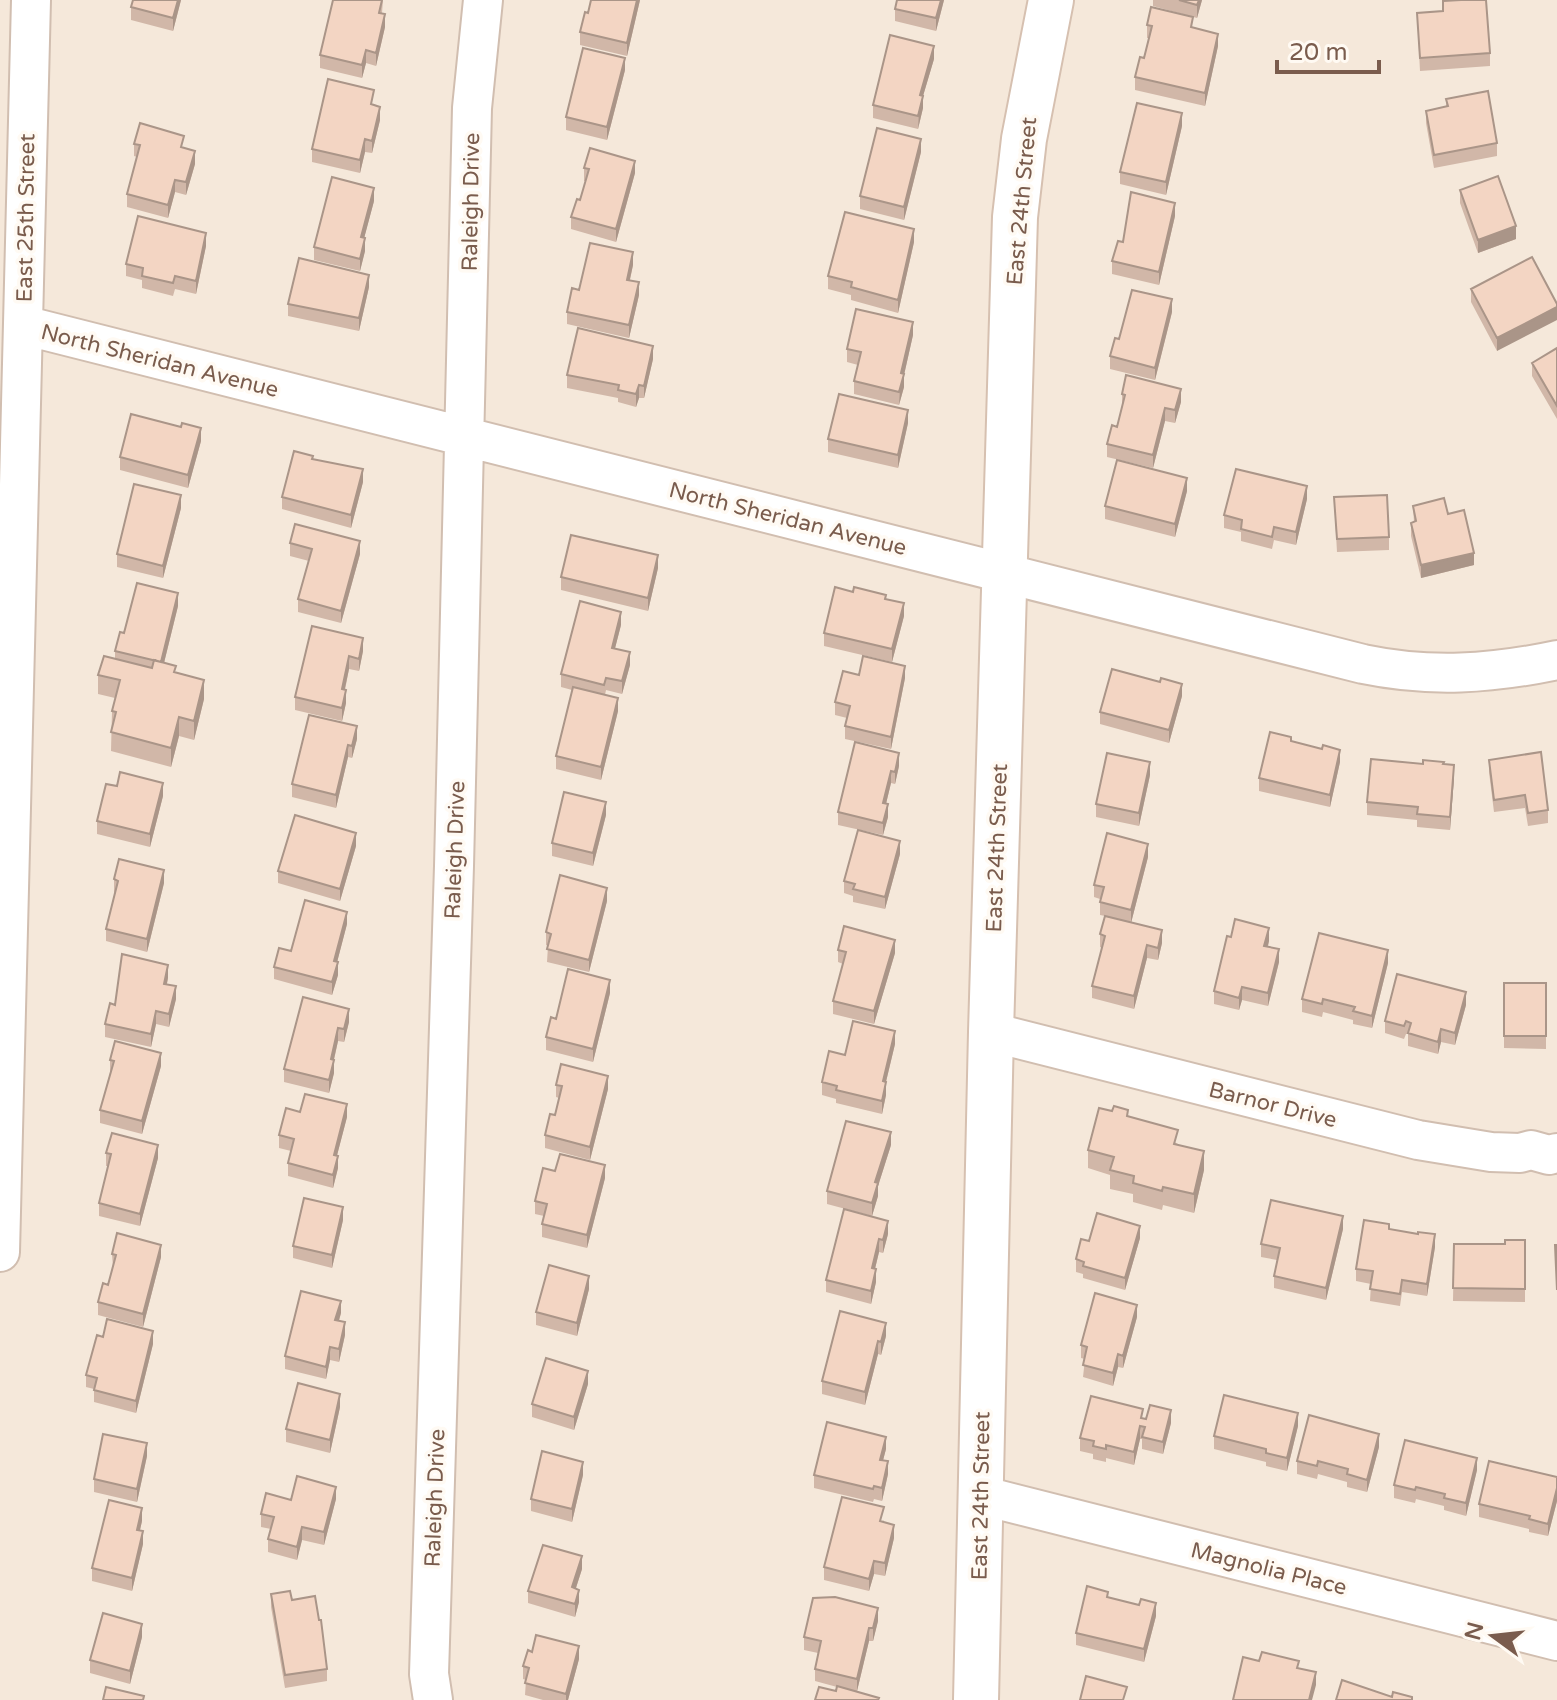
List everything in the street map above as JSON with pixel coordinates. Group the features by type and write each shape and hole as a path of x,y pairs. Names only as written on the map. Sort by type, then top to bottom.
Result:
{"street":[{"name":"East 25th Street","path":"0,1252 31,0"},
{"name":"Raleigh Drive","path":"433,1700 429,1674 472,108 476,45 483,0"},
{"name":"East 24th Street","path":"976,1700 1003,572 1015,217 1024,139 1051,0"},
{"name":"North Sheridan Avenue","path":"23,325 1396,670 1469,674 1557,660"},
{"name":"Barnor Drive","path":"991,1032 1418,1140 1491,1152 1520,1153 1531,1150 1549,1155 1557,1153"},
{"name":"Magnolia Place","path":"980,1495 1557,1641"}],"shaded area":[{"path":"0,0 1557,0 1557,1700 0,1700"}],"building":[{"path":"133,0 178,0 173,18 131,7"},
{"path":"333,0 382,0 379,13 385,14 376,53 366,50 362,65 320,55"},
{"path":"591,0 637,0 627,43 580,32"},
{"path":"897,0 941,0 936,18 895,9"},
{"path":"1179,0 1199,0 1197,5"},
{"path":"1486,0 1490,53 1420,58 1417,13 1443,11 1443,1"},
{"path":"1151,7 1193,17 1191,27 1218,34 1205,93 1135,77 1140,57 1144,58 1152,26 1147,25"},
{"path":"890,35 934,46 920,95 923,96 918,116 873,105"},
{"path":"583,48 625,58 607,127 566,117"},
{"path":"328,79 374,90 371,104 380,107 372,141 365,139 360,160 312,149"},
{"path":"1488,91 1497,143 1434,155 1426,111 1448,106 1446,99"},
{"path":"1137,103 1182,113 1166,182 1120,172"},
{"path":"140,123 184,136 181,147 195,151 186,182 175,180 168,205 127,194 140,145 134,144"},
{"path":"877,128 921,139 904,207 860,196"},
{"path":"590,148 635,161 616,229 571,217 577,199 580,200 589,169 584,168"},
{"path":"1498,176 1516,226 1478,240 1460,190"},
{"path":"332,177 374,188 361,237 365,238 360,259 314,247"},
{"path":"1131,192 1175,203 1159,272 1112,261 1118,241 1123,242"},
{"path":"845,212 914,229 898,300 851,287 852,282 828,276"},
{"path":"138,216 206,233 196,281 175,276 173,283 142,276 143,268 126,264"},
{"path":"590,243 633,252 627,280 639,282 629,325 567,312 572,288 579,290"},
{"path":"1532,257 1557,307 1497,338 1471,289"},
{"path":"299,258 369,275 359,318 288,304"},
{"path":"1132,290 1172,299 1155,368 1110,356 1115,338 1119,339"},
{"path":"856,309 913,322 899,392 854,381 861,352 847,349"},
{"path":"578,328 653,346 644,386 639,385 636,394 618,390 619,385 567,375"},
{"path":"1557,348 1557,406 1532,363"},
{"path":"1126,375 1181,389 1175,410 1165,408 1153,455 1107,444 1112,425 1117,427 1125,395 1122,394"},
{"path":"839,394 908,410 898,455 828,439"},
{"path":"131,414 181,427 182,423 201,428 188,475 120,457"},
{"path":"294,451 313,456 312,459 363,469 351,515 282,497"},
{"path":"1117,460 1187,478 1175,524 1105,506"},
{"path":"1236,469 1307,486 1296,532 1274,527 1272,537 1241,529 1242,520 1224,515"},
{"path":"134,484 181,495 163,566 117,554"},
{"path":"1387,495 1389,537 1337,539 1334,497"},
{"path":"1444,498 1448,514 1464,510 1474,553 1421,565 1411,523 1416,521 1413,506"},
{"path":"295,524 360,541 341,611 298,599 312,549 290,543"},
{"path":"571,535 658,555 648,598 561,577"},
{"path":"137,583 178,593 161,662 115,651 120,632 124,633"},
{"path":"835,587 853,592 854,587 904,603 892,649 824,633"},
{"path":"580,601 621,612 612,648 630,652 622,681 606,678 604,685 561,674"},
{"path":"312,626 363,638 359,659 349,656 342,689 346,690 342,708 295,697"},
{"path":"104,656 152,668 154,660 176,666 174,672 204,680 194,721 179,717 171,748 111,732 116,712 112,711 120,680 98,675"},
{"path":"863,656 905,666 891,737 845,726 850,706 835,702 843,671 859,675"},
{"path":"1112,669 1160,682 1161,678 1182,684 1169,730 1100,712"},
{"path":"573,687 618,698 601,767 556,756"},
{"path":"309,715 357,726 352,746 348,745 336,795 292,784"},
{"path":"1270,732 1322,749 1323,745 1340,750 1330,795 1259,778"},
{"path":"855,742 899,753 883,803 888,804 883,823 838,812"},
{"path":"1541,752 1548,810 1528,813 1525,795 1494,800 1489,760"},
{"path":"1107,753 1150,762 1139,813 1096,804"},
{"path":"1371,759 1423,764 1423,760 1454,765 1450,817 1417,814 1418,807 1367,802"},
{"path":"120,772 163,783 150,834 97,821 106,784 117,786"},
{"path":"564,792 606,802 593,853 552,843"},
{"path":"295,815 356,833 340,889 278,871"},
{"path":"858,830 900,841 885,897 853,889 855,884 844,881"},
{"path":"1107,833 1148,844 1131,910 1100,902 1104,887 1094,885"},
{"path":"119,859 164,870 147,939 106,929 118,881 114,879"},
{"path":"560,875 607,888 589,960 547,949 551,934 546,932"},
{"path":"305,900 347,912 334,961 338,962 332,982 274,967 279,948 291,951"},
{"path":"1105,916 1162,930 1158,948 1147,945 1134,996 1092,986 1105,936 1100,934"},
{"path":"1235,919 1269,928 1264,946 1279,949 1268,993 1242,987 1239,998 1214,991 1227,936 1231,937"},
{"path":"844,926 895,940 874,1011 833,1001 846,952 838,950"},
{"path":"1319,933 1388,950 1372,1016 1353,1011 1355,1007 1323,999 1322,1004 1302,999"},
{"path":"122,954 168,965 164,984 176,986 169,1014 156,1011 151,1034 105,1024 110,1003 115,1005"},
{"path":"568,969 610,980 593,1049 546,1037 551,1017 556,1019"},
{"path":"1397,974 1466,992 1455,1033 1441,1029 1438,1042 1408,1033 1411,1023 1406,1021 1404,1026 1385,1021"},
{"path":"1504,983 1546,983 1546,1036 1504,1036"},
{"path":"303,997 349,1009 344,1029 338,1028 329,1080 284,1069"},
{"path":"853,1021 895,1031 883,1081 886,1082 882,1101 836,1090 837,1086 822,1082 829,1051 845,1055"},
{"path":"115,1041 161,1053 142,1121 100,1110 114,1061 110,1060"},
{"path":"561,1064 608,1076 590,1147 545,1135 550,1114 555,1115 562,1086 556,1085"},
{"path":"305,1094 347,1104 334,1155 338,1156 333,1175 288,1163 294,1139 279,1135 286,1108 300,1112"},
{"path":"1114,1106 1128,1110 1127,1116 1178,1130 1174,1144 1204,1151 1194,1194 1163,1187 1162,1191 1133,1183 1134,1176 1110,1170 1114,1157 1088,1150 1099,1108 1112,1111"},
{"path":"846,1121 891,1132 875,1182 878,1183 872,1203 827,1191"},
{"path":"112,1133 158,1145 140,1214 99,1203 111,1154 106,1153"},
{"path":"560,1154 605,1165 587,1235 542,1224 547,1204 535,1201 543,1168 555,1171"},
{"path":"304,1198 343,1207 332,1255 293,1246"},
{"path":"1271,1200 1343,1216 1326,1288 1274,1276 1280,1248 1261,1244"},
{"path":"844,1209 888,1221 883,1240 879,1239 872,1268 876,1269 871,1291 826,1280"},
{"path":"1097,1213 1140,1226 1125,1278 1083,1266 1084,1262 1076,1259 1081,1239 1089,1241"},
{"path":"1364,1220 1389,1224 1389,1229 1435,1234 1427,1284 1402,1280 1400,1294 1370,1289 1373,1271 1356,1269"},
{"path":"117,1233 161,1245 143,1314 98,1302 103,1283 108,1285 116,1255 112,1254"},
{"path":"1505,1240 1525,1240 1525,1289 1453,1288 1454,1244 1505,1244"},
{"path":"1555,1245 1557,1245 1557,1290"},
{"path":"549,1265 589,1276 577,1323 536,1312"},
{"path":"301,1291 341,1301 335,1320 345,1322 339,1349 330,1347 326,1367 285,1356"},
{"path":"1095,1293 1137,1305 1123,1356 1118,1354 1113,1373 1083,1365 1087,1347 1081,1345"},
{"path":"840,1311 886,1323 881,1342 878,1341 865,1392 822,1381"},
{"path":"107,1319 153,1331 136,1401 94,1390 97,1378 86,1375 97,1335 103,1337"},
{"path":"546,1358 588,1371 574,1417 532,1404"},
{"path":"298,1383 340,1394 330,1440 286,1429"},
{"path":"1224,1395 1298,1413 1287,1458 1266,1453 1266,1449 1214,1436"},
{"path":"1091,1396 1143,1409 1141,1418 1146,1419 1150,1405 1171,1410 1163,1442 1142,1437 1145,1427 1140,1426 1134,1452 1106,1445 1106,1449 1093,1446 1094,1441 1080,1438"},
{"path":"1309,1415 1379,1434 1367,1480 1347,1474 1348,1469 1318,1461 1317,1466 1297,1461"},
{"path":"827,1422 886,1437 880,1460 888,1461 882,1488 874,1486 873,1489 814,1475"},
{"path":"103,1434 147,1443 137,1489 94,1479"},
{"path":"1405,1440 1477,1458 1466,1503 1444,1498 1445,1494 1394,1485"},
{"path":"542,1451 583,1462 572,1509 531,1499"},
{"path":"1489,1461 1557,1477 1548,1524 1529,1519 1530,1516 1479,1504"},
{"path":"297,1476 336,1487 324,1532 302,1527 297,1547 268,1539 274,1517 261,1514 266,1493 291,1500"},
{"path":"842,1497 884,1507 880,1521 894,1525 885,1563 874,1561 869,1579 824,1567"},
{"path":"109,1500 142,1508 137,1530 143,1531 132,1578 92,1568"},
{"path":"543,1545 582,1556 572,1587 579,1590 575,1604 528,1591"},
{"path":"1087,1586 1108,1592 1107,1597 1139,1605 1141,1599 1156,1603 1144,1649 1076,1633"},
{"path":"290,1591 292,1600 315,1596 327,1669 285,1675 271,1594"},
{"path":"835,1597 878,1608 873,1628 869,1628 857,1679 815,1669 821,1641 804,1637 813,1598"},
{"path":"103,1613 142,1624 130,1671 90,1660"},
{"path":"536,1635 579,1646 566,1694 525,1683 529,1668 523,1666 528,1650 532,1652"},
{"path":"1262,1652 1299,1661 1297,1668 1316,1672 1309,1700 1233,1700 1243,1657 1259,1661"},
{"path":"1086,1676 1127,1687 1123,1700 1080,1700"},
{"path":"1342,1680 1392,1697 1393,1692 1412,1697 1412,1700 1336,1700"},
{"path":"837,1686 879,1698 815,1700 819,1687 836,1691"},
{"path":"106,1687 144,1696 143,1700 103,1700"}]}
